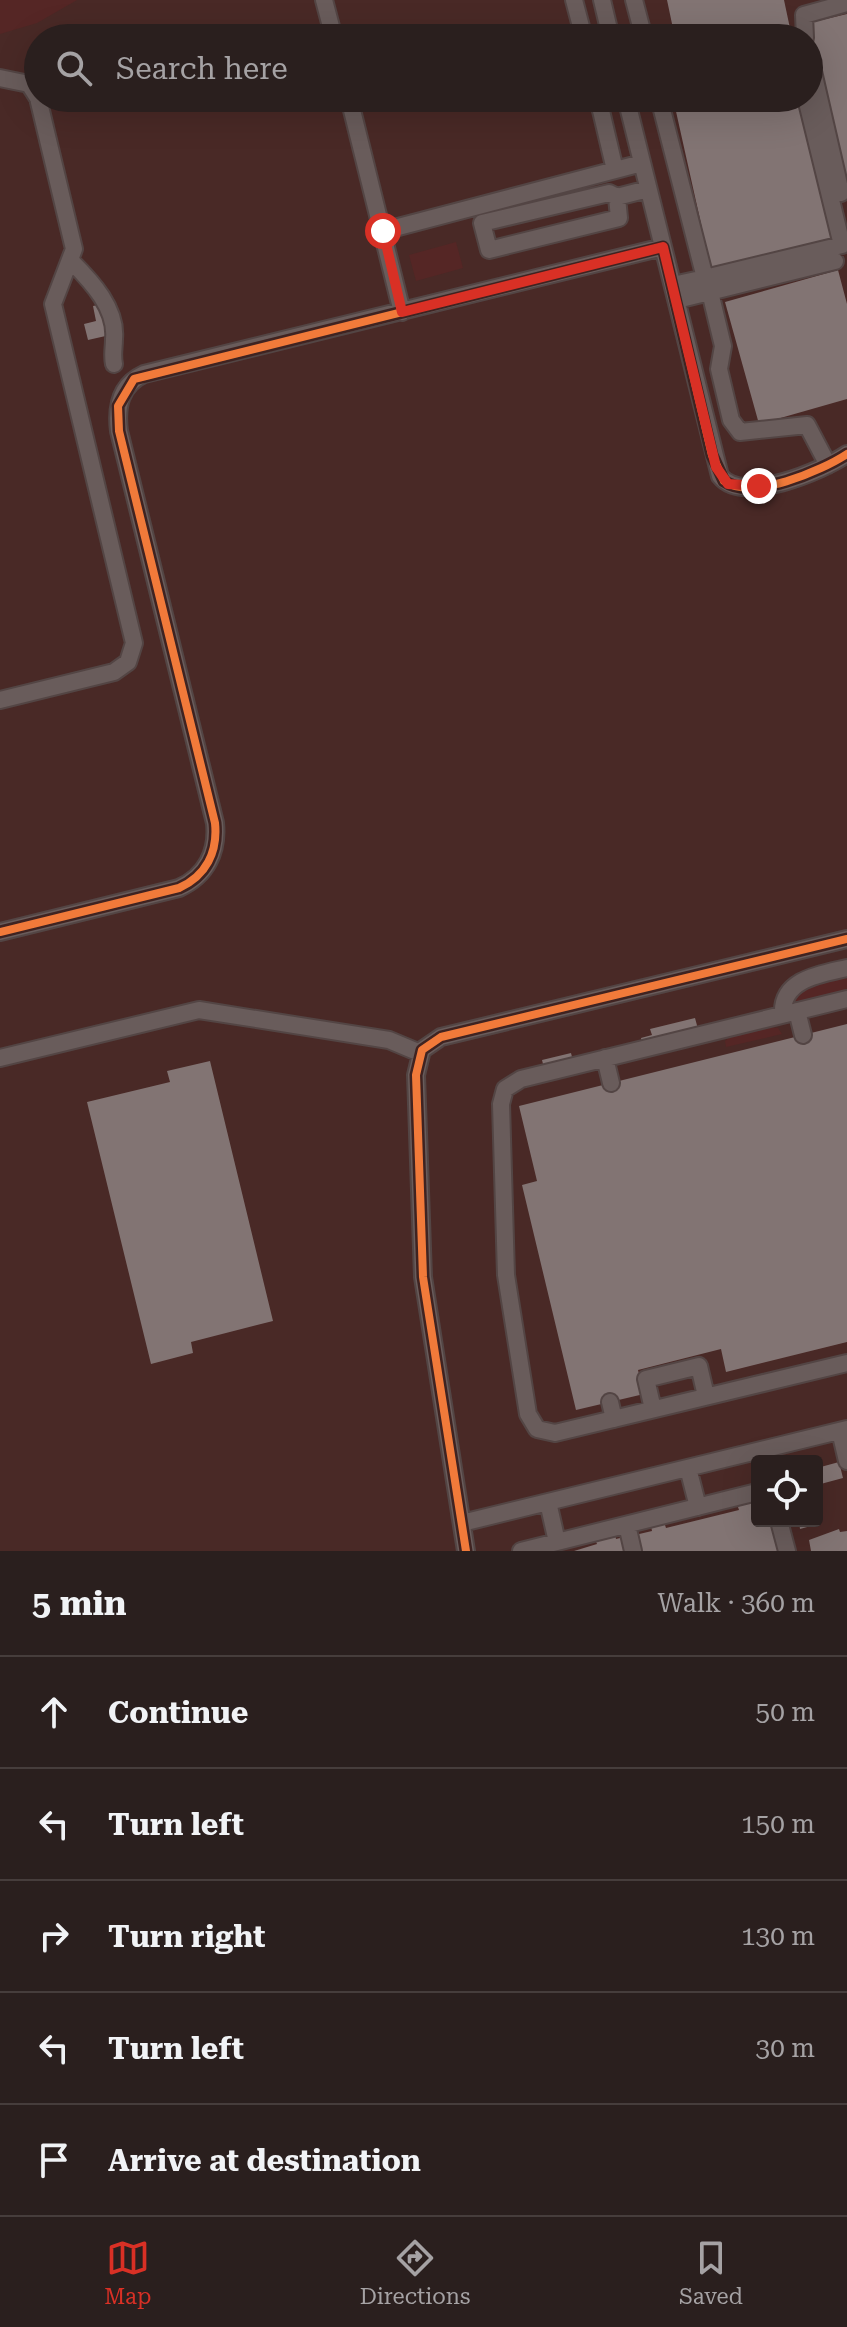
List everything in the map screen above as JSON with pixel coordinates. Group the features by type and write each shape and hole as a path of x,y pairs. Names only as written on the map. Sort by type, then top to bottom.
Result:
{"street":[{"path":"324,0 330,24"},
{"path":"574,0 580,24"},
{"path":"602,0 607,24"},
{"path":"804,24 804,15 847,3"},
{"path":"617,24 636,8"},
{"path":"0,78 24,83"},
{"path":"0,700 114,672 128,662 133,650 133,638 53,304 54,294 72,262 73,243 41,112"},
{"path":"353,112 402,312"},
{"path":"601,112 615,170"},
{"path":"629,112 712,455 724,481 737,487 769,484 828,465 847,454"},
{"path":"663,112 723,346 719,369 731,420 740,432 807,425 828,465"},
{"path":"708,285 842,245 809,112"},
{"path":"822,112 847,221"},
{"path":"383,231 642,163"},
{"path":"617,197 619,218 489,250 482,223 609,193 617,197 648,189"},
{"path":"0,932 179,888 201,874 214,850 215,823 119,431 118,406 127,386 144,374 663,247"},
{"path":"675,292 835,261"},
{"path":"72,262 105,303 114,338 111,349 114,364"},
{"path":"466,1551 422,1268 416,1075 420,1053 428,1043 441,1037 847,939"},
{"path":"803,1035 784,1004 800,981 847,968"},
{"path":"847,999 521,1079 505,1089 501,1104 506,1275 529,1418 537,1429 550,1433 612,1410 653,1409 847,1363"},
{"path":"0,1058 199,1010 389,1040 420,1053"},
{"path":"605,1058 611,1083"},
{"path":"653,1409 646,1379 699,1366 706,1396"},
{"path":"462,1523 844,1430 847,1461"},
{"path":"688,1468 698,1507"},
{"path":"521,1551 751,1494"},
{"path":"548,1502 557,1542"},
{"path":"627,1525 633,1551"},
{"path":"781,1527 787,1551"}],"shaded area":[{"path":"0,0 847,0 847,1551 0,1551"},
{"path":"0,0 77,0 37,23 24,24 24,27 0,34"},
{"path":"456,242 463,268 416,281 409,255"},
{"path":"847,974 847,992 793,1005 801,988"},
{"path":"769,1027 778,1028 782,1034 726,1047 725,1041 731,1036"}],"building":[{"path":"667,0 784,0 789,24 672,24"},
{"path":"847,14 847,179 823,82 823,24 809,23"},
{"path":"676,112 801,112 840,244 712,273"},
{"path":"838,270 847,304 847,399 759,424 725,302"},
{"path":"103,304 110,335 88,340 84,324 96,321 93,306"},
{"path":"695,1018 698,1029 642,1043 641,1038 652,1035 650,1029"},
{"path":"847,1024 847,1342 726,1372 721,1349 638,1370 644,1394 576,1410 522,1185 537,1181 519,1106"},
{"path":"571,1053 573,1061 544,1068 542,1060"},
{"path":"210,1061 273,1321 191,1342 193,1353 151,1364 87,1102 170,1082 167,1071"},
{"path":"839,1462 843,1478 823,1483 823,1466"},
{"path":"751,1501 751,1527 772,1527 778,1551 639,1551 635,1535 652,1531 651,1526 664,1522 666,1528 739,1510 737,1504"},
{"path":"839,1529 840,1532 847,1531 847,1551 811,1551 809,1540"},
{"path":"615,1534 616,1539 624,1537 628,1551 574,1551 597,1544 595,1539"}],"cycle path":[{"path":"0,932 179,888 203,870 212,853 215,823 119,431 118,406 134,379 663,247 712,455 724,481 751,488 768,486 804,475 847,454"},
{"path":"466,1551 423,1277 416,1075 422,1050 441,1037 847,939"}],"route":[{"path":"383,231 402,312 663,247 716,467 728,484 737,487 759,486"}]}
